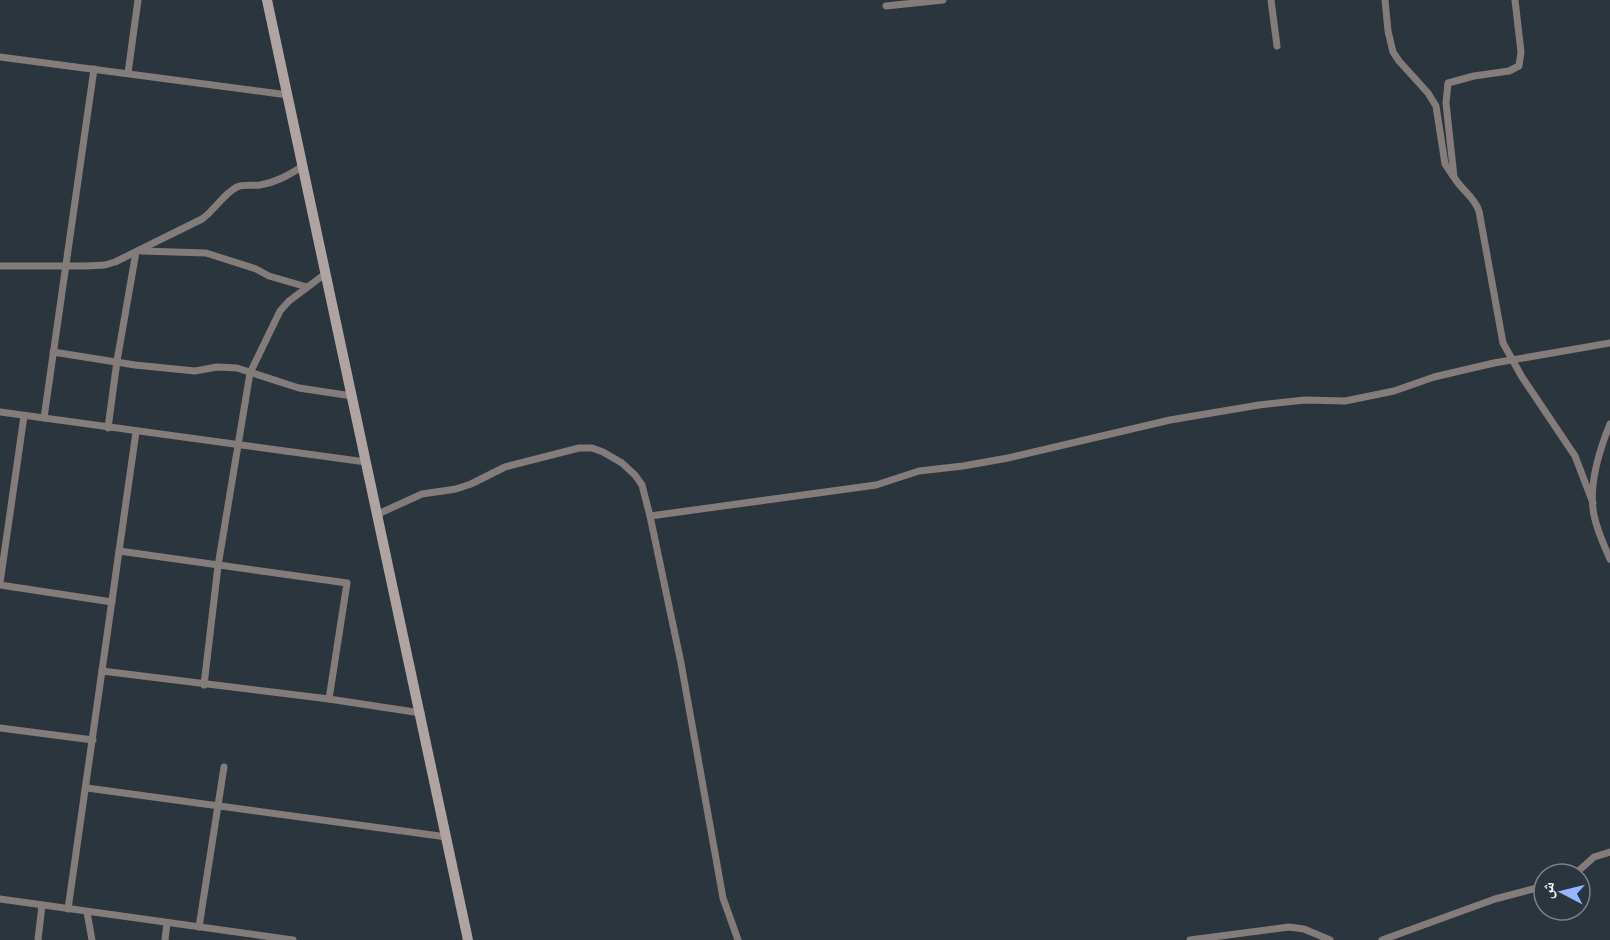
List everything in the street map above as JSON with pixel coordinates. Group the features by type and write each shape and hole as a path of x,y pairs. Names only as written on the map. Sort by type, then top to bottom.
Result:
{"street":[{"path":"128,74 138,0"},
{"path":"267,0 468,940"},
{"path":"886,6 943,0"},
{"path":"1271,0 1277,46"},
{"path":"1385,0 1392,52 1428,93 1436,106 1445,164 1460,188 1476,201 1503,343 1575,456 1593,503 1597,525 1610,559"},
{"path":"1454,177 1446,103 1448,83 1474,76 1509,71 1519,66 1521,52 1515,0"},
{"path":"0,57 288,95"},
{"path":"44,418 94,69"},
{"path":"0,266 105,265 202,219 238,186 282,179 303,166"},
{"path":"137,251 206,253 256,269 269,276 307,286"},
{"path":"108,428 117,361 137,251"},
{"path":"204,685 218,566 250,373 280,311 307,286 325,274"},
{"path":"650,516 876,485 919,471 1008,459 1170,420 1226,410 1305,400 1345,401 1394,391 1444,374 1512,359 1610,343"},
{"path":"53,352 135,365 195,371 217,367 237,368 299,388 352,396"},
{"path":"0,412 366,462"},
{"path":"24,416 0,584 112,602"},
{"path":"1593,503 1597,465 1610,424"},
{"path":"68,909 136,432"},
{"path":"378,514 422,494 456,489 505,467 563,451 592,448 622,463 635,475 642,485 650,516 681,663 723,898 738,940"},
{"path":"119,551 347,583 329,699"},
{"path":"102,672 329,699 421,713"},
{"path":"0,728 93,740"},
{"path":"199,927 224,767"},
{"path":"87,788 447,837"},
{"path":"1588,862 1594,857 1610,852"},
{"path":"1382,940 1495,899 1532,889"},
{"path":"0,899 199,927 235,936 293,940"},
{"path":"38,940 42,905"},
{"path":"87,912 92,940"},
{"path":"165,940 167,923"},
{"path":"1190,940 1289,927 1304,929 1330,940"}]}
